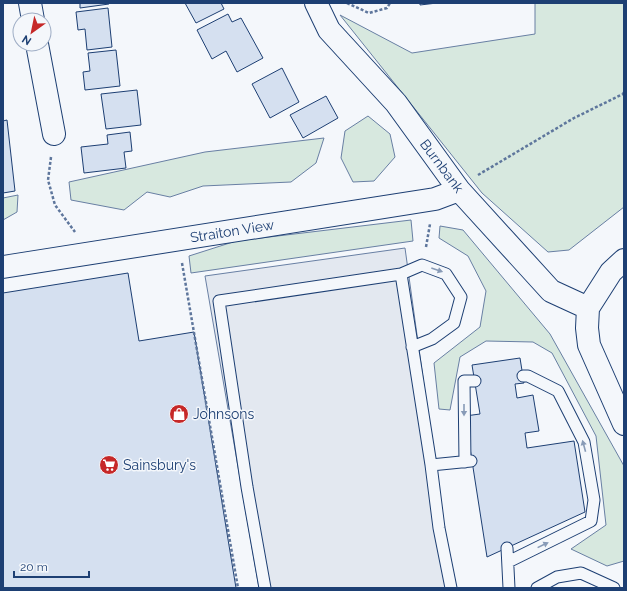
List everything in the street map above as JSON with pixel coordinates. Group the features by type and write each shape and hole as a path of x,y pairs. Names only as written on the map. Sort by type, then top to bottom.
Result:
{"street":[{"name":"Burnbank","path":"316,3 329,30 396,103 459,190 551,291 588,308"},
{"path":"39,52 54,134"},
{"name":"Straiton View","path":"3,267 435,199 459,190"},
{"path":"624,260 611,272 588,308 587,328 589,345 624,424"}],"lane":[{"path":"265,588 247,487 219,301 401,274 422,265 446,274 460,297 454,323 432,339 412,347"},
{"path":"401,274 431,465 439,528 451,588"},
{"path":"508,562 591,521 594,500 584,442 558,391 528,376 523,376"},
{"path":"431,465 468,462 464,381 475,381"},
{"path":"507,548 509,588"},
{"path":"537,588 558,577 581,573 614,588"}],"path":[{"path":"347,3 369,13 387,8 390,3"},
{"path":"459,190 474,177 574,118 623,94 624,92"},
{"path":"54,134 48,180 56,205 90,253"},
{"path":"422,265 435,199"},
{"path":"178,239 238,588"}],"shaded area":[{"path":"535,3 624,3 624,207 569,250 548,252 482,193 340,15 412,53 535,34"},
{"path":"368,116 390,134 395,157 374,181 353,182 341,158 345,131"},
{"path":"324,138 316,163 291,182 203,186 170,197 147,192 124,210 71,200 69,182 205,152"},
{"path":"18,195 17,212 3,220 3,198"},
{"path":"411,220 413,241 191,273 189,256 236,241"},
{"path":"440,226 463,230 550,334 624,466 624,561 607,566 571,549 606,525 596,436 552,353 533,342 486,341 460,357 450,410 439,409 434,363 480,327 486,291 468,256 439,238"},
{"path":"405,248 452,588 259,588 205,276"}],"building":[{"path":"80,3 109,3 109,4 80,8"},
{"path":"185,3 221,3 224,9 196,23"},
{"path":"420,3 437,3 420,5"},
{"path":"108,8 112,47 87,50 85,29 78,30 76,12"},
{"path":"228,14 232,22 241,18 263,58 237,72 226,51 212,59 197,30"},
{"path":"116,50 120,86 85,90 83,72 90,71 88,53"},
{"path":"282,68 299,102 270,118 252,84"},
{"path":"137,90 141,125 106,129 101,94"},
{"path":"326,96 338,118 303,138 290,115"},
{"path":"7,120 15,191 3,193 3,121"},
{"path":"130,132 132,151 124,152 126,168 84,173 81,147 108,144 107,135"},
{"name":"Sainsbury's","path":"128,273 139,341 194,332 236,588 3,588 3,293"},
{"path":"520,358 524,383 515,384 517,398 533,395 539,431 525,433 527,448 574,441 585,512 487,557 465,416 480,414 472,365"}],"place":[{"name":"Johnsons","path":"179,414"},
{"name":"Sainsbury's","path":"109,465"}]}
